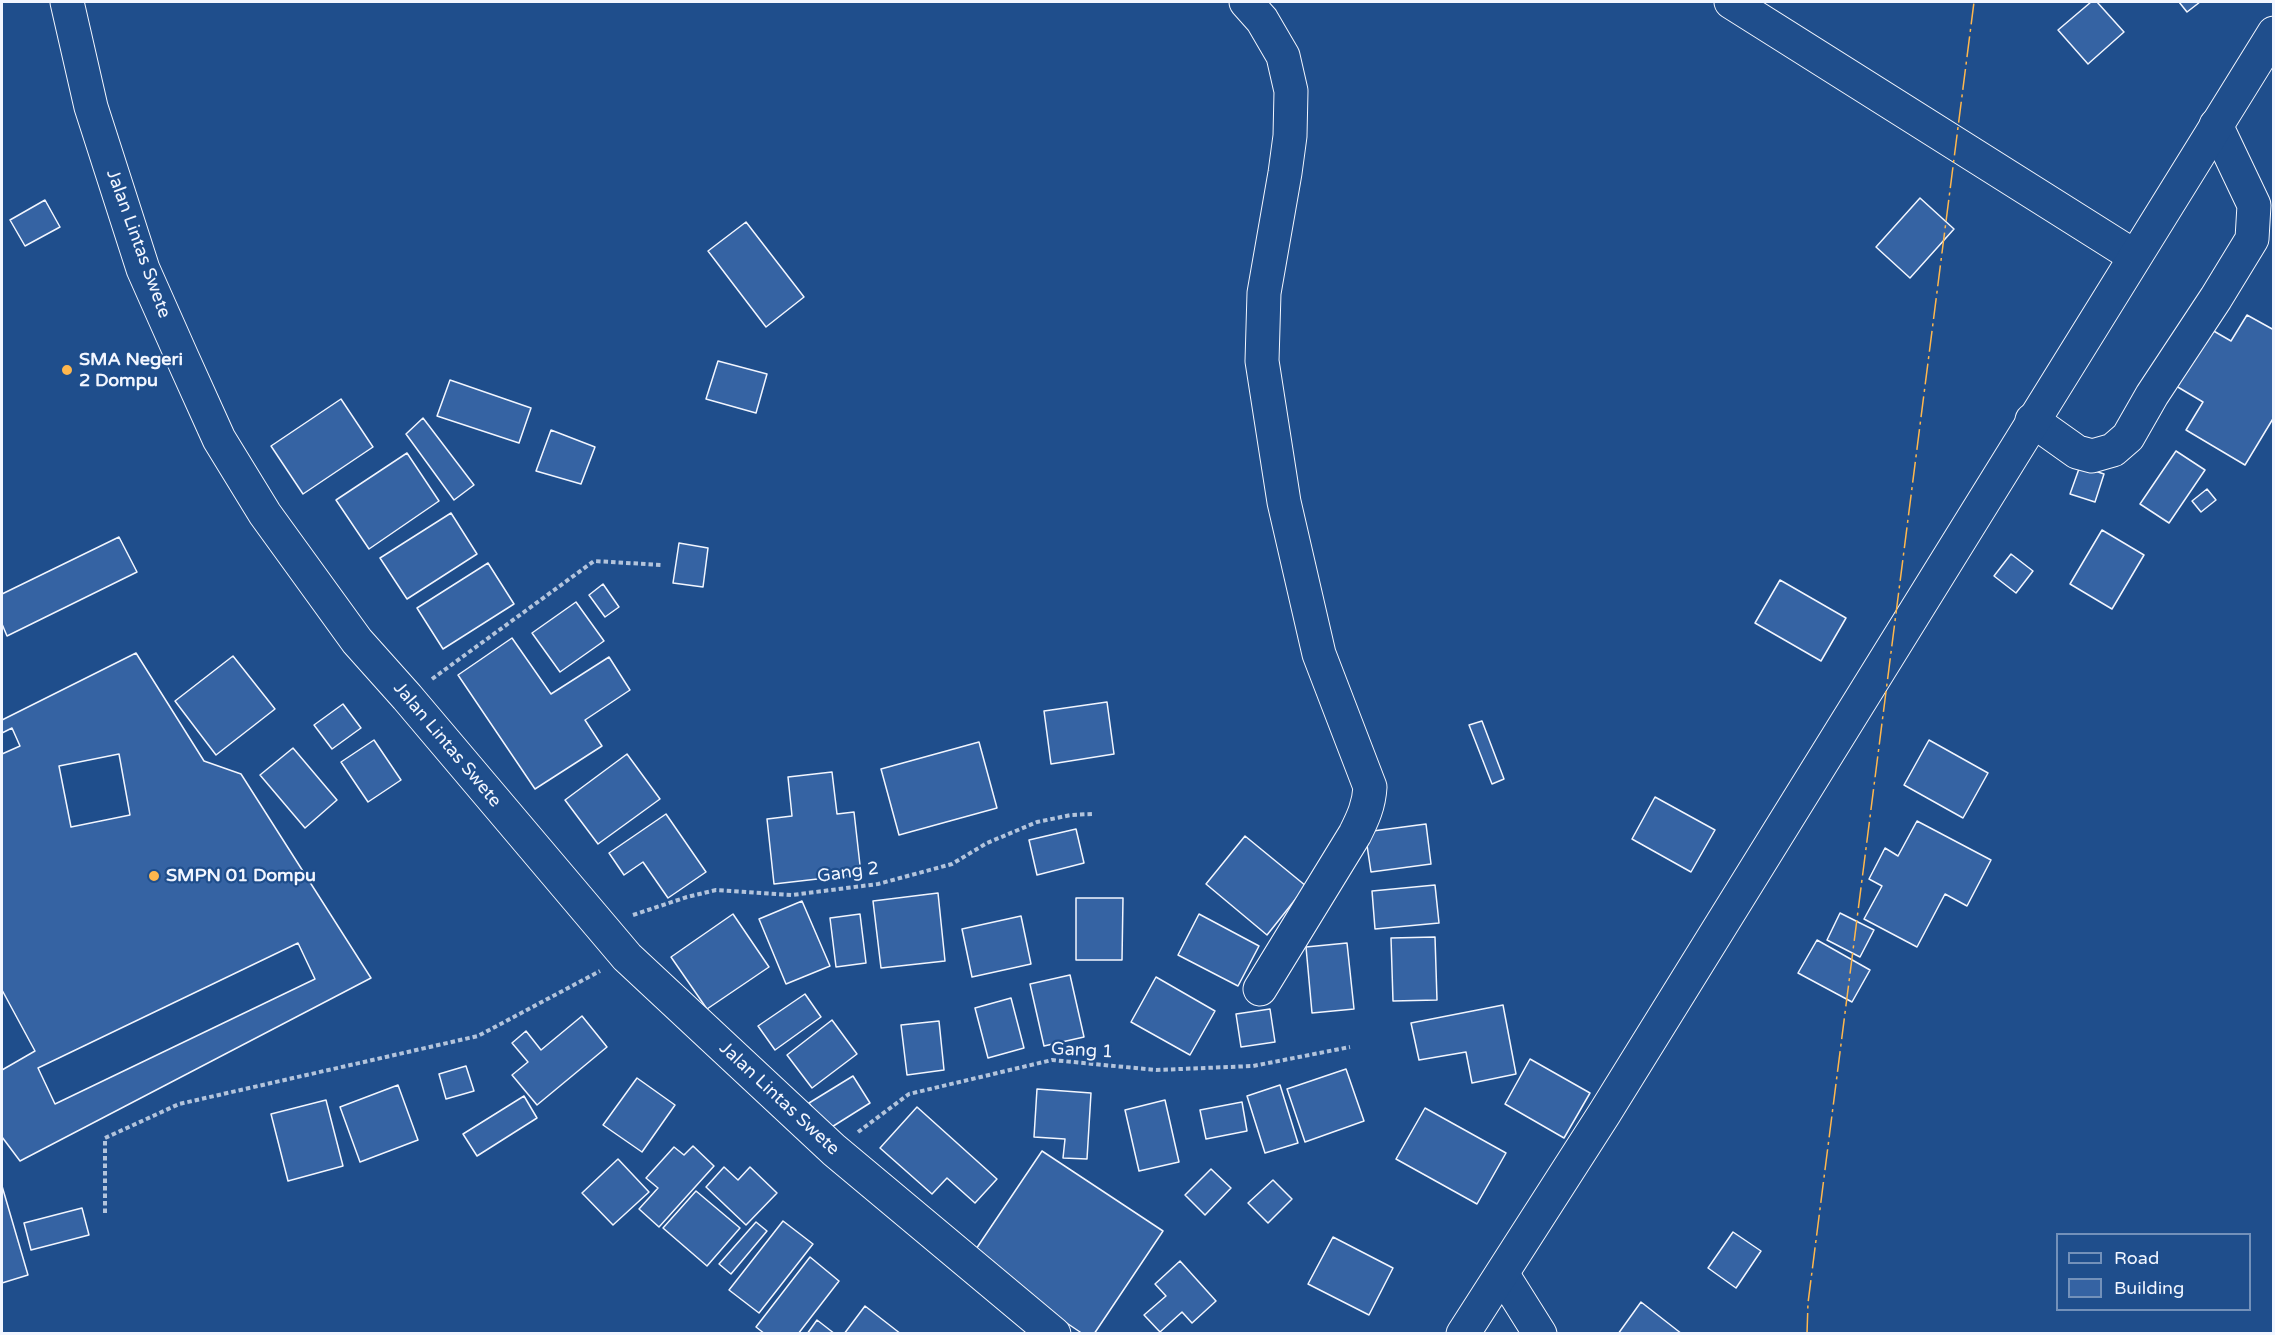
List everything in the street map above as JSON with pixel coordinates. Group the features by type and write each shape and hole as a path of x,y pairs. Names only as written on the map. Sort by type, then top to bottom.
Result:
{"main road":[{"name":"Jalan Lintas Swete","path":"67,2 91,107 143,269 219,439 272,523 357,641 627,957 834,1150 1054,1334"},
{"path":"1246,2 1262,20 1283,56 1291,91 1289,145 1264,293 1262,361 1284,502 1319,654 1370,787 1369,800 1355,834 1260,989"},
{"path":"1731,2 2134,256"},
{"path":"1463,1334 1503,1275 2274,33"},
{"path":"2032,420 2077,452 2092,456 2113,450 2128,437 2152,395 2216,298 2252,239 2254,205 2216,125"},
{"path":"1503,1275 1540,1334"}],"path":[{"path":"407,697 594,561 662,565"},
{"name":"Gang 2","path":"601,926 687,897 716,890 792,895 878,884 952,864 987,843 1037,822 1071,815 1092,814"},
{"path":"105,1213 105,1138 179,1104 478,1036 627,957"},
{"name":"Gang 1","path":"834,1150 909,1094 1052,1060 1156,1070 1253,1066 1350,1047"}],"building":[{"path":"2091,2 2097,2 2124,32 2088,64 2058,30"},
{"path":"2179,2 2200,2 2187,12"},
{"path":"1920,198 1954,229 1910,278 1876,247"},
{"path":"45,200 60,227 25,246 10,220"},
{"path":"746,222 804,297 766,327 708,251"},
{"path":"2247,315 2274,330 2274,417 2245,465 2186,430 2203,402 2171,383 2205,326 2231,341"},
{"path":"718,361 767,374 756,413 706,399"},
{"path":"450,380 531,408 519,443 437,416"},
{"path":"341,399 373,447 303,494 271,446"},
{"path":"423,418 474,485 454,500 406,434"},
{"path":"551,430 595,447 581,484 536,471"},
{"path":"2176,451 2205,470 2169,523 2140,504"},
{"path":"407,453 439,501 369,549 336,500"},
{"path":"2080,466 2104,474 2095,502 2070,494"},
{"path":"2207,489 2216,500 2201,512 2192,501"},
{"path":"451,513 477,554 407,599 380,558"},
{"path":"2102,530 2144,555 2112,609 2070,584"},
{"path":"119,537 137,572 7,636 2,624 2,594"},
{"path":"679,543 708,548 703,587 673,583"},
{"path":"2011,554 2033,571 2016,593 1994,576"},
{"path":"488,563 514,604 443,649 417,608"},
{"path":"1780,580 1846,618 1821,661 1755,623"},
{"path":"603,584 619,607 605,617 589,595"},
{"path":"576,602 604,641 560,672 532,633"},
{"path":"512,638 551,694 609,657 630,690 585,720 602,746 535,789 458,675"},
{"name":"SMPN 01 Dompu","path":"136,653 204,761 241,774 371,978 20,1161 2,1137 2,720"},
{"path":"233,656 275,709 216,755 175,701"},
{"path":"1107,702 1114,754 1051,764 1044,711"},
{"path":"343,704 361,728 332,749 314,725"},
{"path":"1482,721 1504,779 1492,784 1469,725"},
{"path":"12,728 20,746 2,754 2,733"},
{"path":"374,740 401,780 368,802 341,762"},
{"path":"1929,740 1988,773 1963,818 1904,785"},
{"path":"979,742 997,808 899,835 881,769"},
{"path":"293,748 337,800 305,828 260,775"},
{"path":"119,754 130,815 71,827 59,766"},
{"path":"627,754 660,799 598,844 565,800"},
{"path":"832,772 837,814 854,812 861,874 774,884 767,819 792,816 788,777"},
{"path":"1655,797 1715,830 1691,872 1632,839"},
{"path":"666,814 706,872 668,898 643,862 624,875 609,853"},
{"path":"1917,821 1991,860 1967,906 1945,894 1917,947 1864,919 1882,886 1869,879 1885,848 1898,856"},
{"path":"1426,824 1431,864 1371,872 1365,832"},
{"path":"1076,829 1084,863 1037,875 1029,840"},
{"path":"1245,836 1306,886 1267,935 1206,884"},
{"path":"1435,885 1439,923 1375,929 1372,891"},
{"path":"938,893 945,961 881,968 873,901"},
{"path":"1076,898 1123,898 1122,960 1076,960"},
{"path":"802,901 830,966 786,984 759,919"},
{"path":"1840,913 1874,930 1860,957 1827,940"},
{"path":"733,914 769,967 707,1009 671,957"},
{"path":"860,914 866,963 836,967 830,918"},
{"path":"1199,914 1259,946 1238,986 1178,955"},
{"path":"1021,916 1031,964 972,977 962,929"},
{"path":"1435,937 1437,1000 1393,1001 1391,938"},
{"path":"1817,940 1870,970 1852,1002 1798,973"},
{"path":"298,943 315,979 55,1104 38,1068"},
{"path":"1347,943 1354,1009 1312,1013 1306,947"},
{"path":"1070,975 1084,1037 1044,1046 1030,984"},
{"path":"1156,977 1215,1011 1190,1055 1131,1022"},
{"path":"2,990 35,1051 2,1070"},
{"path":"805,994 821,1017 775,1050 758,1026"},
{"path":"1011,998 1024,1048 988,1058 975,1008"},
{"path":"1503,1005 1516,1074 1472,1083 1466,1052 1419,1060 1411,1023"},
{"path":"1270,1009 1275,1042 1241,1047 1236,1014"},
{"path":"582,1016 607,1047 537,1105 512,1075 528,1062 512,1043 526,1031 541,1050"},
{"path":"832,1020 857,1054 812,1088 787,1055"},
{"path":"939,1021 944,1070 907,1075 901,1025"},
{"path":"1530,1059 1590,1093 1564,1138 1505,1104"},
{"path":"466,1066 474,1091 446,1099 439,1074"},
{"path":"1346,1069 1364,1121 1305,1142 1287,1089"},
{"path":"853,1076 870,1103 827,1130 809,1103"},
{"path":"637,1078 675,1105 642,1152 603,1125"},
{"path":"398,1085 418,1140 360,1162 340,1107"},
{"path":"1280,1085 1298,1143 1265,1153 1247,1096"},
{"path":"1037,1089 1091,1093 1087,1159 1063,1158 1065,1139 1034,1137"},
{"path":"524,1096 537,1118 477,1156 463,1134"},
{"path":"326,1100 343,1166 288,1181 271,1114"},
{"path":"1165,1100 1179,1162 1139,1171 1125,1110"},
{"path":"1242,1102 1247,1131 1206,1139 1200,1110"},
{"path":"917,1107 997,1179 975,1203 947,1178 932,1194 880,1148"},
{"path":"1425,1108 1506,1153 1477,1204 1396,1159"},
{"path":"693,1146 714,1166 659,1227 639,1209 658,1188 646,1178 674,1147 684,1155"},
{"path":"1042,1151 1163,1231 1094,1334 1083,1334 970,1258"},
{"path":"618,1159 649,1192 613,1225 582,1193"},
{"path":"724,1167 738,1180 750,1167 777,1193 746,1225 706,1187"},
{"path":"1211,1169 1231,1188 1205,1215 1185,1195"},
{"path":"1273,1180 1292,1199 1268,1223 1248,1203"},
{"path":"2,1186 28,1275 2,1283"},
{"path":"696,1191 740,1228 707,1266 663,1228"},
{"path":"82,1208 89,1235 31,1250 24,1223"},
{"path":"783,1221 813,1244 759,1313 729,1290"},
{"path":"756,1222 767,1231 731,1274 719,1264"},
{"path":"1733,1232 1761,1251 1736,1288 1708,1268"},
{"path":"1333,1237 1393,1268 1369,1315 1308,1284"},
{"path":"810,1257 839,1281 798,1334 765,1334 756,1327"},
{"path":"1180,1261 1216,1301 1192,1323 1182,1312 1160,1332 1144,1315 1166,1296 1155,1284"},
{"path":"1641,1302 1682,1334 1618,1334"},
{"path":"865,1306 901,1334 844,1334"},
{"path":"817,1320 835,1334 807,1334"}],"power":[{"path":"1807,1334 1808,1303 1974,2"}],"place":[{"name":"SMA Negeri 2 Dompu","path":"67,370"},
{"name":"SMPN 01 Dompu","path":"154,876"}]}
